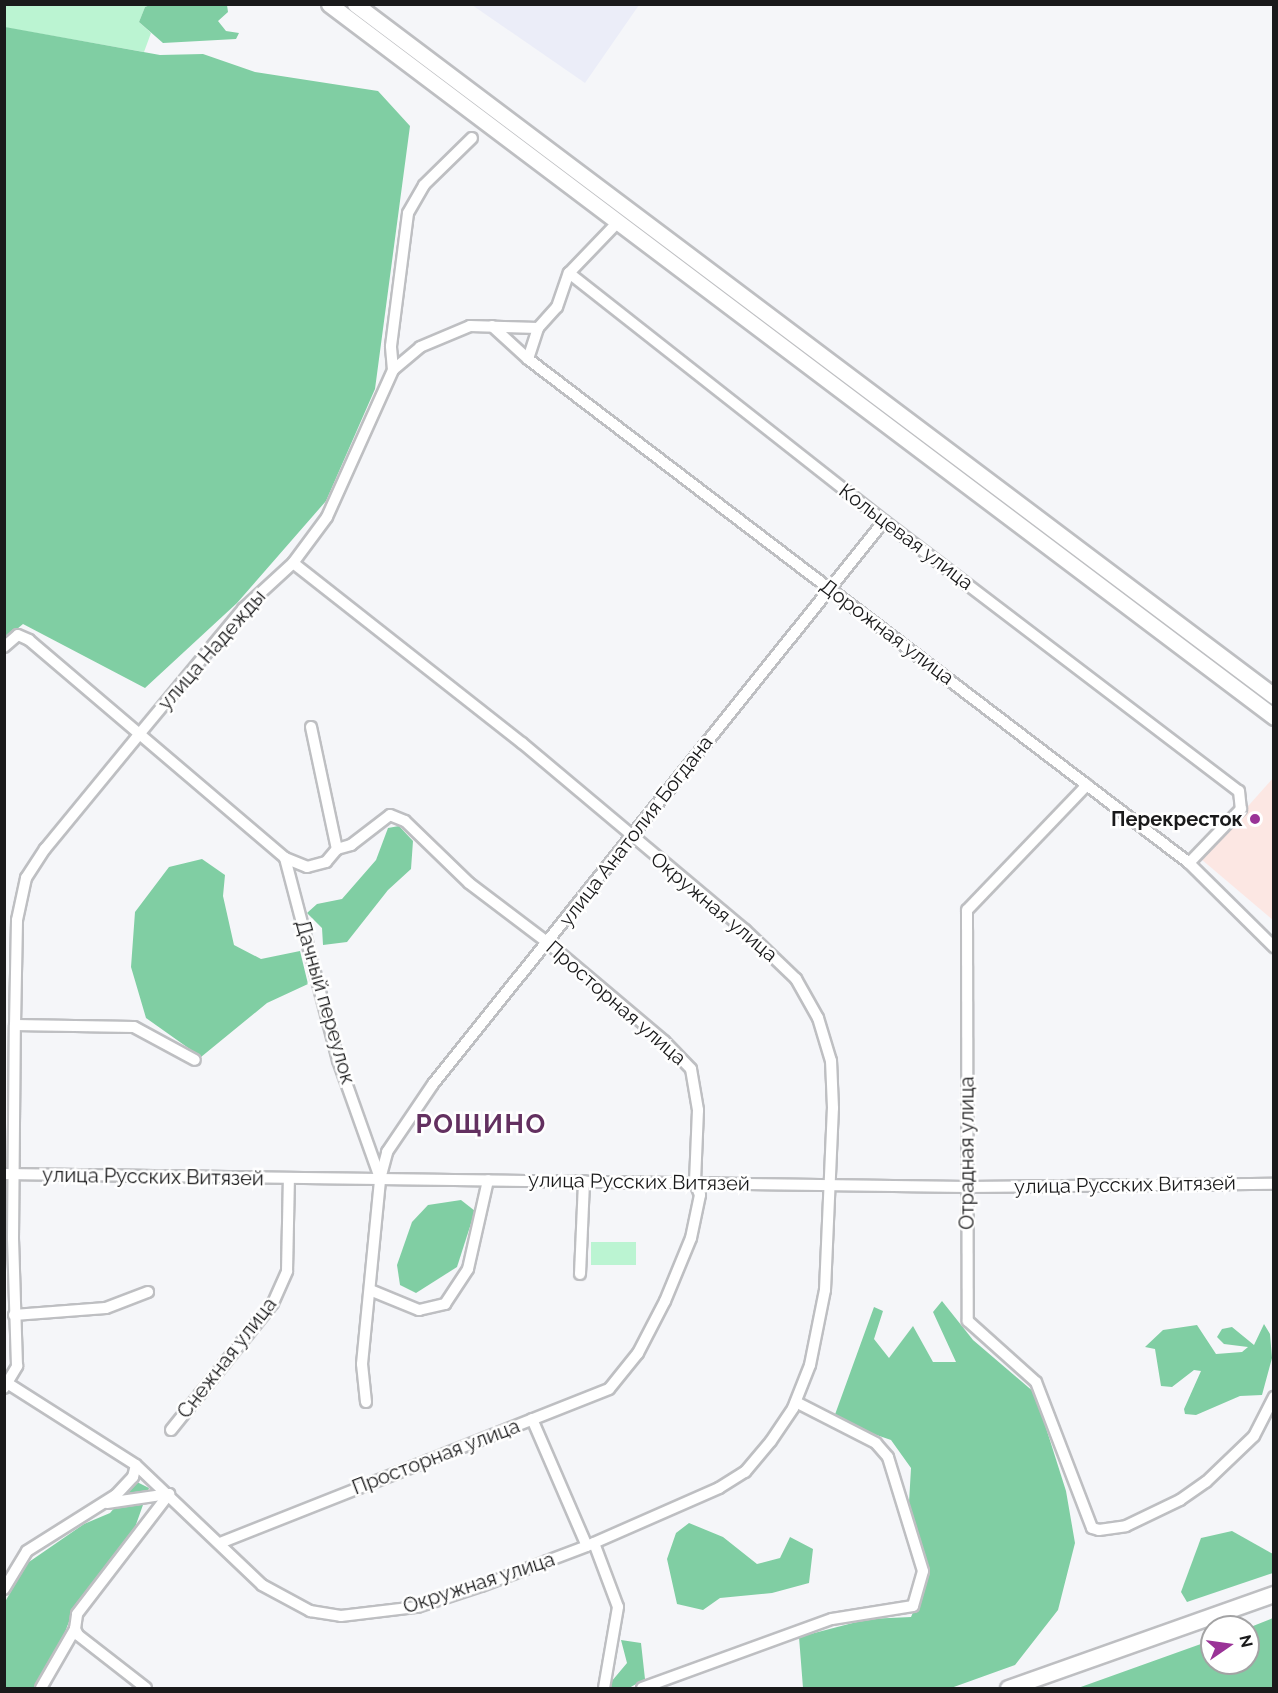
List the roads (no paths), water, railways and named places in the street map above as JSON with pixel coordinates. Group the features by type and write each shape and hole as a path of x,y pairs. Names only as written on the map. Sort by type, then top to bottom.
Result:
{"highway":[{"path":"329,4 1274,717"},
{"path":"355,4 1274,696"},
{"path":"1008,1689 1274,1594"}],"street":[{"name":"улица Надежды","path":"393,370 391,346 408,213 424,185 472,138"},
{"path":"528,359 538,328 558,307 569,273 618,222"},
{"name":"Кольцевая улица","path":"569,273 884,521 1239,791 1242,799 1240,808 1190,863"},
{"name":"улица Надежды","path":"6,1384 17,1366 9,1174 17,920 26,878 45,849 243,609 293,563 327,517 393,370 420,347 470,326 538,328"},
{"name":"Дорожная улица","path":"492,326 528,359 1190,863 1274,948"},
{"name":"улица Анатолия Богдана","path":"380,1179 387,1152 433,1084 884,521"},
{"name":"Окружная улица","path":"6,1384 136,1465 262,1585 309,1611 341,1616 417,1607 591,1545 719,1488 745,1472 795,1402 810,1365 825,1290 832,1183 831,1061 818,1018 796,979 744,930 513,736 293,563"},
{"name":"Просторная улица","path":"4,647 18,635 29,640 141,732 285,858 307,867 326,862 337,849 351,845 390,815 405,821 469,883 548,943 664,1041 692,1069 698,1110 695,1183 699,1195 691,1238 665,1301 638,1353 609,1389 220,1543"},
{"path":"311,727 337,849"},
{"name":"Отрадная улица","path":"1088,785 967,910 968,1322 1036,1382 1092,1528 1108,1531 1126,1526 1180,1500 1226,1466 1254,1436 1274,1397"},
{"name":"Дачный переулок","path":"285,858 338,1060 372,1148 380,1179"},
{"path":"4,920 17,920"},
{"path":"15,1025 134,1027 195,1060"},
{"name":"улица Русских Витязей","path":"9,1174 289,1179 832,1183 967,1187 1274,1184"},
{"name":"Снежная улица","path":"171,1430 273,1303 287,1271 289,1179"},
{"path":"366,1402 362,1364 380,1179"},
{"path":"370,1290 419,1310 445,1304 468,1269 488,1180"},
{"path":"580,1274 584,1181"},
{"path":"14,1315 106,1308 148,1292"},
{"path":"642,1689 832,1618 906,1610 913,1606 923,1571 883,1450 795,1402"},
{"path":"532,1419 618,1608 604,1689"},
{"path":"4,1589 27,1551 105,1504 133,1477 136,1465"},
{"path":"105,1504 169,1494"},
{"path":"41,1689 75,1629 77,1614 169,1494"},
{"path":"75,1629 78,1635 146,1689"}],"place":[{"name":"Перекресток","path":"1255,819"}],"district":[{"name":"РОЩИНО","path":"481,1125"}]}
